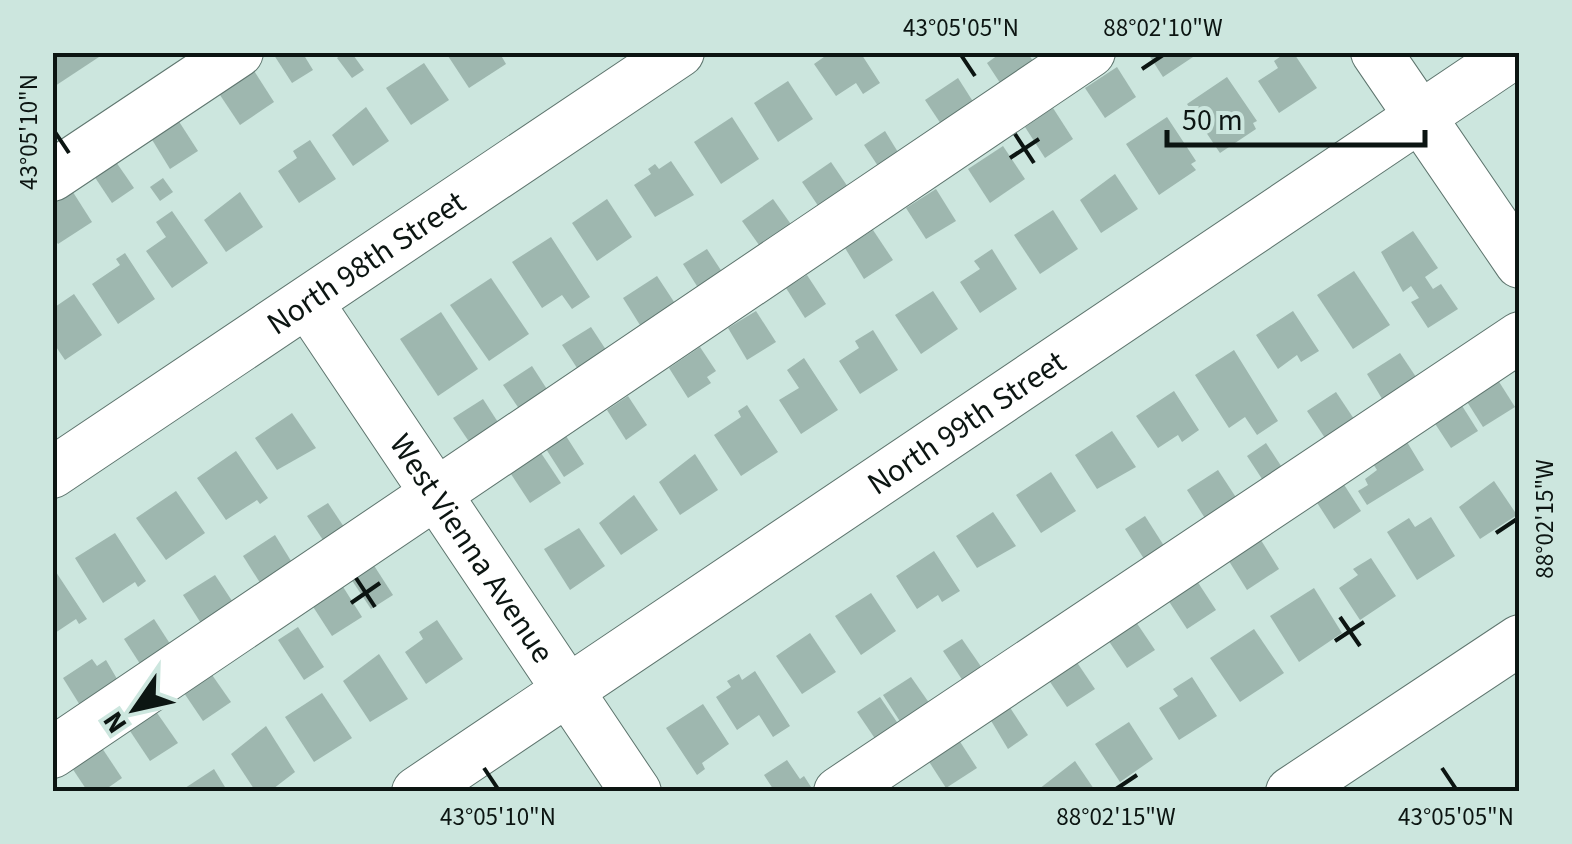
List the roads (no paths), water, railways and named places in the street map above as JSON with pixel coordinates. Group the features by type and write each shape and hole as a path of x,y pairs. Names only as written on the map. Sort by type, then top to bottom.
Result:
{"street":[{"path":"52,176 238,52"},
{"name":"North 98th Street","path":"52,473 679,52"},
{"path":"52,753 1090,52"},
{"path":"1376,52 1520,263"},
{"name":"North 99th Street","path":"418,792 1516,52"},
{"name":"West Vienna Avenue","path":"308,302 636,792"},
{"path":"838,792 1520,337"},
{"path":"1291,792 1520,640"}]}
